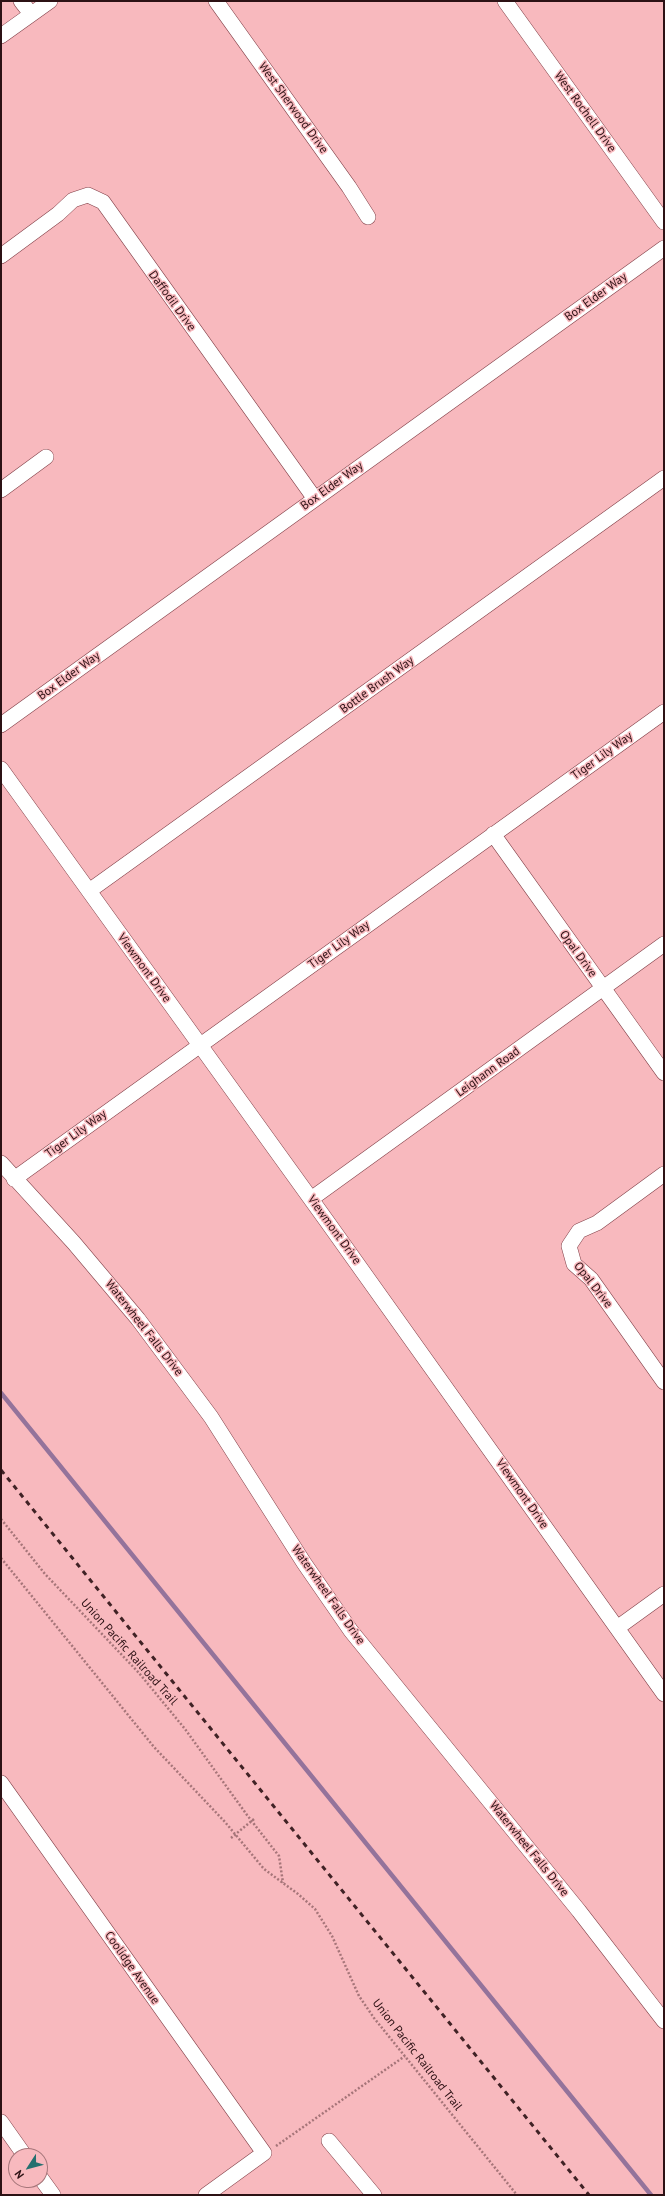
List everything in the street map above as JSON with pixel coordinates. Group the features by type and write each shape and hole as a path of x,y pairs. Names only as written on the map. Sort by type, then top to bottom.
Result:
{"street":[{"path":"22,1 31,14"},
{"path":"1,36 50,1"},
{"name":"West Sherwood Drive","path":"216,1 368,217"},
{"name":"West Rochell Drive","path":"505,1 664,222"},
{"name":"Daffodil Drive","path":"1,256 58,214 73,200 88,195 103,202 314,499"},
{"name":"Box Elder Way","path":"1,725 664,248"},
{"path":"1,490 46,457"},
{"name":"Bottle Brush Way","path":"90,891 664,478"},
{"name":"Tiger Lily Way","path":"14,1179 199,1044 664,712"},
{"name":"Viewmont Drive","path":"1,769 312,1199 664,1694"},
{"name":"Opal Drive","path":"493,834 664,1073"},
{"name":"Leighann Road","path":"312,1199 664,944"},
{"name":"Waterwheel Falls Drive","path":"1,1163 14,1179 79,1248 138,1319 211,1417 304,1563 351,1631 570,1899 664,2021"},
{"name":"Opal Drive","path":"664,1174 597,1223 579,1231 569,1246 574,1264 591,1279 664,1382"},
{"path":"617,1628 664,1594"},
{"name":"Coolidge Avenue","path":"1,1783 264,2153"},
{"path":"1,2122 19,2148"},
{"path":"329,2141 374,2195"},
{"path":"206,2195 264,2153"}],"path":[{"name":"Union Pacific Railroad Trail","path":"1,1519 45,1574 139,1673 185,1729 279,1856 283,1883"},
{"name":"Union Pacific Railroad Trail","path":"1,1558 120,1707 264,1869 315,1909 332,1936 359,1996 374,2018 517,2195"},
{"path":"231,1838 253,1821"},
{"path":"264,2153 289,2139 405,2056"}],"waterway":[{"path":"1,1393 651,2195"}],"railway":[{"path":"1,1470 589,2195"}]}
